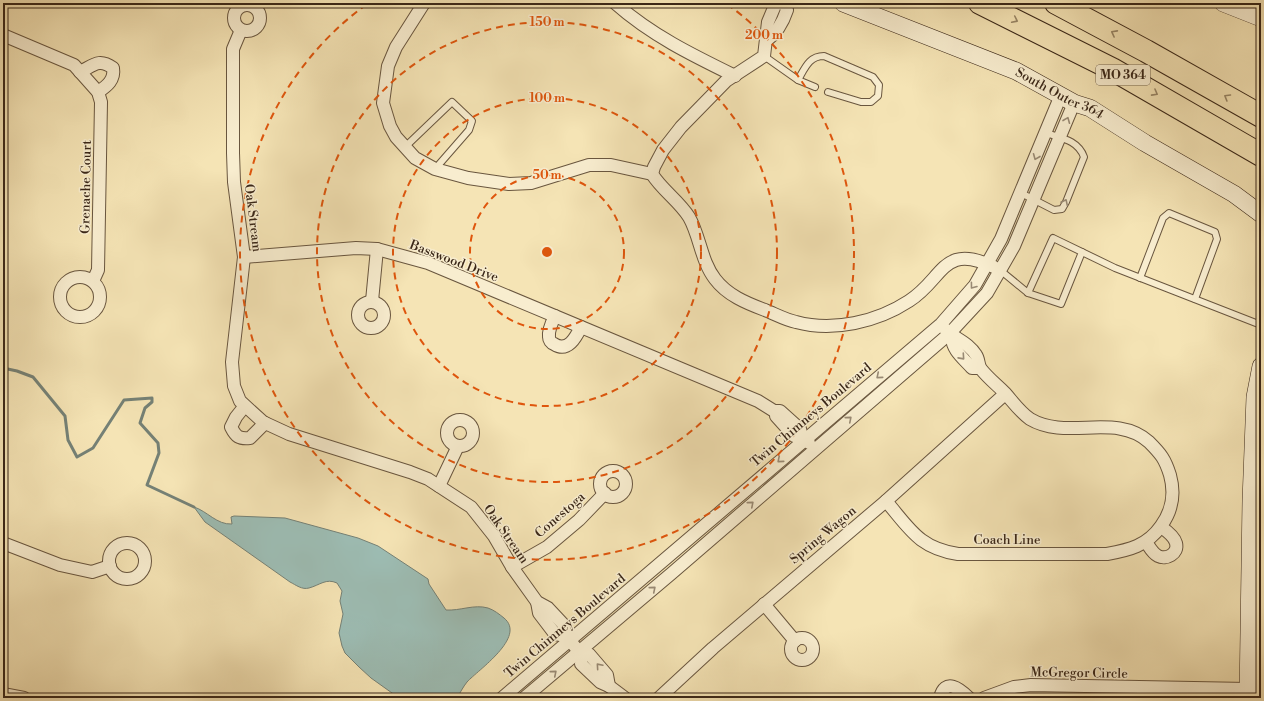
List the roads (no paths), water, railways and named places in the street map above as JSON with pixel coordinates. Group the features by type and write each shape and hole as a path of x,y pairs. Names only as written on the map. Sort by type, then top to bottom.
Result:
{"highway":[{"name":"MO 364","path":"980,3 1112,69 1261,155"},
{"name":"MO 364","path":"1056,3 1146,50 1261,116"}],"street":[{"path":"424,3 396,47 388,66 384,83 383,103 386,114 396,137 415,158 435,169 468,178 509,184 531,183 589,165 617,166 652,174"},
{"path":"615,3 640,24 670,44 735,76"},
{"path":"776,3 768,22 764,56 726,81 681,127 663,150 652,174 656,181 679,203 690,219 707,265 714,278 735,298 796,322 825,327 846,324 882,315 910,301 929,284 946,264 954,260 971,259 1000,270"},
{"path":"767,40 776,34 783,20 787,10 784,3"},
{"name":"South Outer 364","path":"843,3 1016,71 1068,99 1090,108 1145,143 1234,194 1261,214"},
{"path":"1223,3 1261,18"},
{"name":"Oak Stream","path":"241,30 233,49 233,154 234,182 244,258 232,362 234,386 240,401 244,407 265,423 289,434 410,472 439,486 471,507 494,536 512,567 537,602 539,613 555,634 568,638 581,653 588,654 607,675 609,686 626,698"},
{"path":"3,35 67,61 80,72 98,92 107,86 113,78 113,68 106,62 100,62 80,72"},
{"name":"Grenache Court","path":"93,281 98,270 101,102 98,92"},
{"name":"Twin Chimneys Boulevard","path":"502,698 568,638 803,438 940,324 975,285 987,264 1001,239 1046,133 1068,99"},
{"name":"Twin Chimneys Boulevard","path":"524,698 581,653 814,449 951,335 987,293 1014,246 1060,138 1068,99"},
{"name":"Basswood Drive","path":"244,258 342,249 377,249 428,263 758,401 774,411 780,411 800,429 803,438 814,449"},
{"path":"372,302 377,249"},
{"path":"555,316 549,328 548,337 550,341 558,346 566,346 570,344 581,327"},
{"path":"940,324 951,335"},
{"name":"Coach Line","path":"886,501 921,541 942,552 958,554 1107,554 1131,550 1146,542 1161,527 1173,501 1172,480 1162,455 1144,438 1133,432 1118,428 1055,427 1031,419 980,368 972,368 956,350 952,343 951,335"},
{"path":"1248,694 1250,501 1256,397 1261,366"},
{"name":"Spring Wagon","path":"660,698 707,653 886,501 1005,394"},
{"path":"244,407 232,422 231,427 237,437 250,438 265,423"},
{"path":"439,486 458,446"},
{"name":"Conestoga","path":"512,567 547,547 579,520 605,493"},
{"path":"1146,542 1157,556 1166,558 1172,555 1176,549 1176,543 1174,538 1161,527"},
{"path":"3,543 60,565 92,572 110,566"},
{"path":"764,604 795,641"},
{"name":"McGregor Circle","path":"984,698 1014,687 1032,684 1152,693 1248,694"},
{"path":"940,698 941,693 953,686 957,687 970,698"},
{"path":"3,694 24,698"}],"lane":[{"path":"764,56 798,80 815,87"},
{"path":"798,80 810,61 816,56 824,56 873,77 879,85 878,96 871,102 861,102 828,92"},
{"path":"405,147 452,102 472,121 472,125 435,169"},
{"path":"1021,193 1034,198 1054,210 1062,209 1066,202 1084,156 1081,149 1075,144 1046,133"},
{"path":"1140,278 1163,218 1169,214 1215,232 1217,238 1195,299"},
{"path":"1028,293 1053,238 1115,268 1261,325"},
{"path":"1000,270 1028,293 1061,304 1082,252"}],"water":[{"path":"194,507 227,524 232,524 231,517 234,516 285,518 358,538 378,546 428,579 429,584 446,610 472,607 483,607 490,609 504,618 509,626 509,634 498,653 467,682 457,698 399,698 371,678 345,653 339,633 343,614 340,601 342,591 337,583 330,581 323,582 313,587 306,588 297,586 205,522"}],"waterway":[{"path":"3,368 33,377 65,416 68,440 77,457 93,448 124,400 152,398 152,402 145,408 140,423 158,443 159,453 147,485 194,507"}]}
